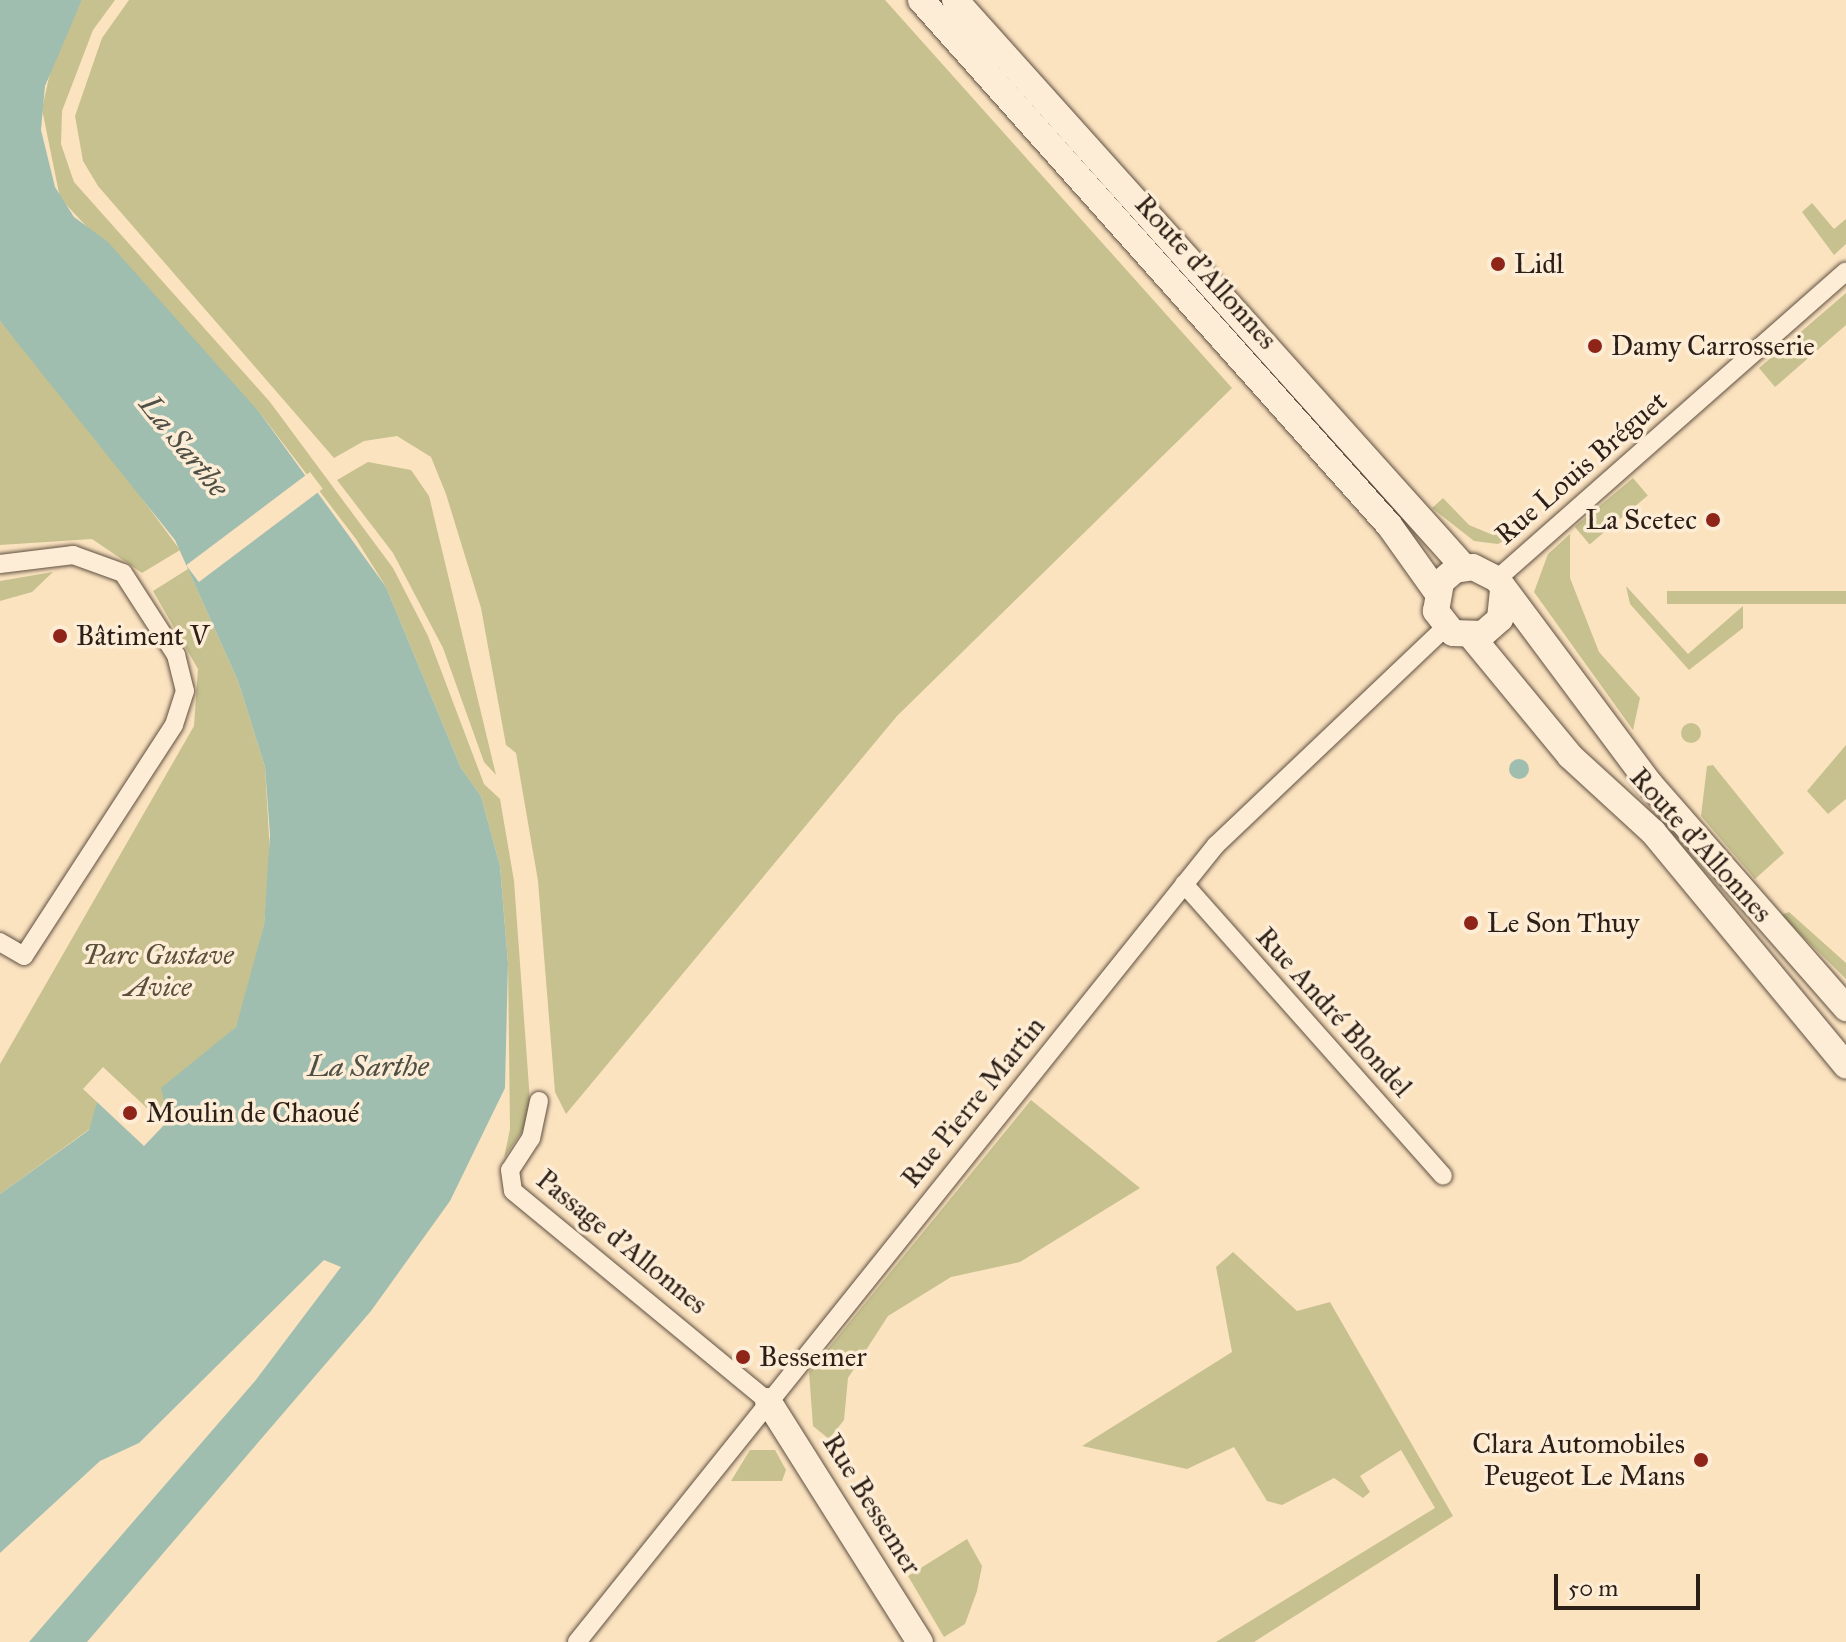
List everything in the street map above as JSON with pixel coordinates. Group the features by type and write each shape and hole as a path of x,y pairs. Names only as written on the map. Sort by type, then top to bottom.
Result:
{"main road":[{"name":"Route d'Allonnes","path":"921,0 1389,525 1436,591 1446,627 1472,637 1570,756 1653,832 1846,1065"},
{"name":"Route d'Allonnes","path":"955,0 1464,567 1500,585 1650,784 1843,1004"},
{"path":"1436,591 1464,567"},
{"path":"1472,637 1500,619 1500,585"},
{"name":"Rue Bessemer","path":"768,1401 920,1642"}],"street":[{"name":"Rue Louis Bréguet","path":"1500,585 1846,271"},
{"path":"0,564 73,555 123,573 176,655 185,691 174,725 24,956 0,942"},
{"name":"Rue Pierre Martin","path":"577,1642 1184,884 1257,800 1446,627"},
{"name":"Rue André Blondel","path":"1184,884 1443,1176"},
{"name":"Passage d'Allonnes","path":"539,1101 531,1138 510,1170 513,1191 768,1401"}],"green space":[{"path":"82,0 115,0 93,30 62,111 61,144 74,182 270,402 393,568 428,636 484,784 500,799 514,881 530,1101 525,1127 504,1158 510,1129 508,963 500,866 481,796 461,768 386,587 356,539 260,413 60,198 42,109 51,68"},
{"path":"129,0 885,0 1232,388 897,716 566,1114 555,1092 538,881 516,753 506,745 481,608 446,494 431,457 397,436 364,441 334,458 98,186 83,161 75,116 102,38"},
{"path":"1812,203 1834,229 1846,219 1846,244 1834,255 1802,212"},
{"path":"1846,293 1846,325 1775,387 1759,368"},
{"path":"0,321 94,433 180,550 142,573 92,539 0,545"},
{"path":"368,462 411,470 429,496 496,775 484,762 443,648 393,553 337,480"},
{"path":"1633,478 1648,496 1590,544 1575,527"},
{"path":"1443,498 1469,525 1493,535 1534,523 1498,544 1474,541 1432,508"},
{"path":"1570,534 1570,578 1599,652 1640,698 1633,730 1534,592 1548,554"},
{"name":"Parc Gustave Avice","path":"188,569 238,681 265,767 270,854 264,925 249,988 236,1027 205,1055 164,1124 103,1067 83,1089 97,1102 95,1125 0,1194 0,1064 194,726 198,669 153,591"},
{"path":"53,572 32,592 0,601 0,581"},
{"path":"1626,586 1688,654 1743,606 1743,628 1689,670 1630,604"},
{"path":"1667,591 1846,591 1846,604 1667,604"},
{"path":"1691,723 1698,726 1701,733 1698,740 1691,743 1684,740 1681,733 1684,726"},
{"path":"1846,745 1846,799 1828,814 1807,791"},
{"path":"1713,765 1784,853 1755,879 1701,816 1707,766"},
{"path":"1789,912 1846,963 1846,979 1781,915"},
{"path":"1031,1100 1140,1188 1020,1262 951,1277 888,1316 848,1378 844,1420 829,1439 813,1426 809,1372"},
{"path":"1233,1252 1297,1311 1330,1302 1453,1516 1254,1642 1216,1642 1435,1508 1401,1450 1360,1476 1370,1492 1363,1498 1334,1478 1282,1505 1267,1501 1234,1447 1187,1469 1082,1446 1232,1352 1216,1267"},
{"path":"750,1450 775,1450 786,1470 782,1481 731,1481"},
{"path":"967,1539 982,1566 977,1591 965,1624 944,1637 908,1576"}],"water":[{"name":"La Sarthe","path":"0,0 82,0 45,86 41,130 55,187 74,217 108,242 260,413 386,587 461,768 481,796 500,866 508,963 505,1088 450,1201 371,1311 87,1642 29,1642 255,1381 341,1267 324,1260 139,1443 100,1461 0,1553 0,1194 89,1130 97,1102 144,1146 164,1125 172,1105 165,1105 161,1088 236,1027 264,925 270,835 265,767 238,681 175,540 0,321"},
{"path":"1519,759 1526,762 1529,769 1526,776 1519,779 1512,776 1509,769 1512,762"}],"pier":[{"path":"310,472 323,489 199,582 186,565"}],"place":[{"name":"Lidl","path":"1498,264"},
{"name":"Damy Carrosserie","path":"1595,346"},
{"name":"La Scetec","path":"1713,520"},
{"name":"Bâtiment V","path":"60,636"},
{"name":"Le Son Thuy","path":"1471,923"},
{"name":"Moulin de Chaoué","path":"130,1113"},
{"name":"Bessemer","path":"743,1357"},
{"name":"Clara Automobiles Peugeot Le Mans","path":"1701,1460"}]}
